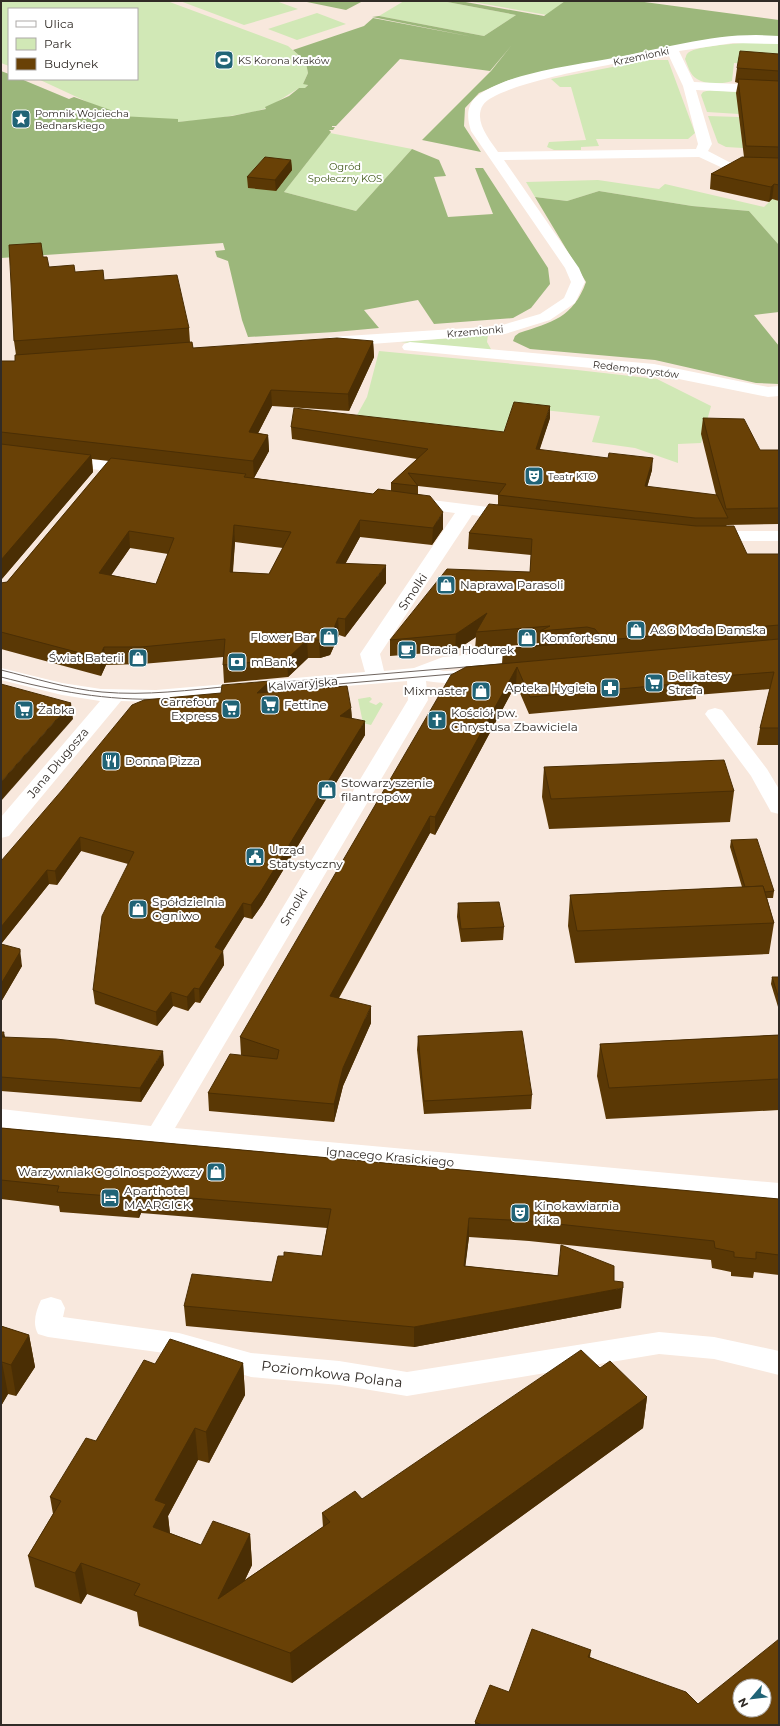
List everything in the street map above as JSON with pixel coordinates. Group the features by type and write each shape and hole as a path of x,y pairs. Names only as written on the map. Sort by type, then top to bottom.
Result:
{"street":[{"name":"Krzemionki","path":"316,343 419,335 500,331 546,317 570,300 578,282 572,268 477,131 473,120 475,110 480,100 518,82 672,50 740,39 779,40"},
{"path":"672,50 689,86 706,144 701,153"},
{"path":"689,86 779,90"},
{"path":"494,156 701,153 727,166 779,167"},
{"path":"500,331 498,340 503,349 515,355"},
{"name":"Redemptorystów","path":"346,341 515,355 654,369 768,392 779,391"},
{"path":"47,459 147,471"},
{"path":"95,484 108,466"},
{"path":"391,500 529,517"},
{"name":"Smolki","path":"376,678 370,654 468,509"},
{"path":"694,536 779,536"},
{"name":"Kalwaryjska","path":"416,674 443,662 551,654"},
{"name":"Kalwaryjska","path":"1,674 62,689 115,696 156,696 416,674 449,678 540,670"},
{"name":"Smolki","path":"158,1136 418,700 416,674"},
{"name":"Jana Długosza","path":"1,831 115,696"},
{"path":"715,714 760,774 779,807"},
{"name":"Ignacego Krasickiego","path":"1,1118 158,1136 779,1193"},
{"name":"Poziomkowa Polana","path":"51,1308 48,1326 179,1344 251,1365 339,1373 406,1384 659,1343 714,1348 779,1363"}],"green space":[{"name":"KS Korona Kraków","path":"1,1 167,1 288,46 302,58 309,57 312,62 306,63 308,73 303,84 308,84 305,89 299,88 267,108 214,119 178,122 178,120 139,118 111,114 115,112 94,105 40,80 138,80 138,8 8,8 8,66 1,63"},
{"path":"180,1 276,1 298,9 244,25"},
{"path":"302,1 363,1 346,10"},
{"path":"404,1 442,1 516,15 484,36 379,16"},
{"path":"442,1 460,1 544,16 565,1 637,1 779,20 779,37 745,37 509,80 479,93 465,108 464,126 481,152 422,140 491,71 511,46 490,71 400,59 336,126 332,126 335,127 333,130 329,130 331,132 284,192 356,211 412,149 439,160 446,176 434,177 448,217 493,214 475,168 483,168 548,268 550,284 531,308 513,318 434,324 418,300 364,310 379,328 248,337 242,320 228,261 217,257 215,251 225,250 223,243 1,258 1,71 8,74 8,80 23,80 69,99 74,97 116,112 112,114 120,116 178,119 178,122 232,116 266,109 265,107 289,96 299,88 305,88 308,85 303,84 308,73 306,63 312,62 309,58 302,58 293,50 364,26 373,18 473,37 372,17 379,16 484,36 516,15"},
{"path":"467,1 565,1 547,15"},
{"path":"317,13 346,24 297,40 268,29"},
{"path":"743,43 779,43 779,65 734,63 732,81 714,83 701,81 695,77 685,59 687,54 697,49"},
{"path":"648,60 668,60 695,133 688,139 596,139 599,146 581,147 581,150 554,150 547,147 549,142 586,140 571,87 560,87 551,79"},
{"path":"710,90 737,92 739,114 707,112 701,95 703,92"},
{"path":"708,116 739,117 743,148 726,147 718,143"},
{"name":"Ogród Społeczny KOS","path":"330,133 412,149 356,211 284,192"},
{"path":"598,180 659,189 665,184 764,207 772,199 779,201 779,245 749,211 692,206 599,191 567,201 535,197 526,182"},
{"path":"599,191 692,206 749,211 779,245 779,312 754,315 779,346 779,384 756,383 655,360 530,349 513,341 515,336 519,333 551,322 568,311 575,304 586,282 535,197 567,201"},
{"path":"488,335 487,342 492,351 400,342"},
{"path":"379,351 657,379 711,406 701,443 678,444 678,463 635,448 592,442 600,416 515,407 500,439 352,424 367,397"},
{"path":"370,697 372,699 369,702 376,705 380,702 383,704 371,725 363,723 358,699"}],"building":[{"path":"740,51 779,54 779,71 737,68"},
{"path":"738,79 779,81 779,147 746,146"},
{"path":"265,157 291,160 275,180 247,177"},
{"path":"742,157 779,158 779,185 774,184 771,187 711,174"},
{"path":"41,243 43,257 47,257 49,267 74,265 75,272 103,270 104,280 177,275 189,328 14,341 9,245"},
{"path":"337,338 373,341 348,394 271,390 249,432 268,435 253,461 1,432 1,361 15,361 15,355 192,342 193,348"},
{"path":"514,402 550,406 536,449 608,458 609,453 653,458 645,486 717,495 728,518 695,518 498,495 506,484 408,473 418,486 391,483 428,449 291,427 294,408 504,432"},
{"path":"703,418 744,419 760,450 779,450 779,508 726,509"},
{"path":"1,444 91,455 1,560"},
{"path":"111,458 246,474 244,477 373,494 378,489 430,496 443,512 433,528 360,520 336,563 386,565 345,619 338,618 330,638 307,640 287,659 223,665 225,639 141,647 104,647 99,658 1,632 1,583 7,582","holes":["234,525 291,532 269,574 230,572","129,531 174,538 156,584 99,573"]},
{"path":"489,504 696,526 734,526 747,554 779,554 779,625 503,649 594,640 599,634 595,629 587,627 540,631 550,626 476,632 487,613 456,634 390,640 447,569 530,572 532,539 469,533"},
{"path":"779,639 779,728 760,728 774,672 696,678 697,682 530,697 517,667 435,817 430,816 330,996 371,1006 343,1068 334,1104 208,1093 230,1054 277,1059 279,1050 240,1037 451,675 466,667"},
{"path":"270,681 257,693 347,686 351,708 340,716 365,721 261,891 251,905 243,903 215,947 223,951 199,989 194,988 187,997 171,992 156,1012 93,990 102,916 134,852 80,837 55,871 47,870 1,927 1,861 132,705 144,700 221,693 222,685"},
{"path":"1,684 71,703 1,782"},
{"path":"724,760 734,791 551,799 544,767"},
{"path":"757,839 774,891 765,892 763,886 745,887 731,840"},
{"path":"763,886 774,923 577,931 570,895"},
{"path":"499,902 504,927 461,929 458,903"},
{"path":"1,944 20,949 20,952 1,984"},
{"path":"772,977 779,977 779,999"},
{"path":"522,1031 532,1095 424,1101 418,1036"},
{"path":"1,1032 4,1032 2,1037 56,1039 163,1051 140,1088 1,1077"},
{"path":"779,1035 779,1079 609,1088 600,1044"},
{"path":"1,1128 779,1199 779,1255 756,1252 756,1259 734,1257 734,1252 715,1248 714,1241 530,1221 469,1218 464,1266 558,1276 561,1245 614,1266 614,1281 623,1282 623,1288 414,1327 184,1306 192,1274 272,1282 278,1256 284,1256 284,1252 322,1256 331,1209 139,1194 137,1198 57,1192 59,1186 1,1180"},
{"path":"1,1326 29,1335 11,1365 2,1362 1,1364"},
{"path":"170,1339 243,1363 206,1432 195,1428 155,1500 166,1504 153,1527 201,1545 213,1521 250,1534 218,1599 330,1522 322,1513 355,1491 362,1499 581,1350 600,1368 610,1361 647,1397 290,1653 134,1595 140,1584 81,1563 75,1573 28,1556 61,1501 50,1497 86,1438 96,1441 144,1360 155,1364"},
{"path":"532,1629 591,1650 588,1657 686,1692 698,1704 779,1639 779,1725 482,1725 475,1722 490,1685 509,1692"}],"tram line":[{"path":"259,684 514,663"},
{"path":"1,670 64,686 102,692 151,693 233,686"},
{"path":"258,691 464,673"},
{"path":"1,677 41,687 101,697 163,699"}],"place":[{"name":"KS Korona Kraków","path":"224,60"},
{"name":"Pomnik Wojciecha Bednarskiego","path":"21,119"},
{"name":"Teatr KTO","path":"534,476"},
{"name":"Naprawa Parasoli","path":"446,585"},
{"name":"A&G Moda Damska","path":"636,630"},
{"name":"Flower Bar","path":"329,637"},
{"name":"Komfort snu","path":"527,638"},
{"name":"Bracia Hodurek","path":"407,650"},
{"name":"Świat Baterii","path":"138,658"},
{"name":"mBank","path":"237,662"},
{"name":"Delikatesy Strefa","path":"654,683"},
{"name":"Apteka Hygieia","path":"610,688"},
{"name":"Mixmaster","path":"481,691"},
{"name":"Fettine","path":"270,705"},
{"name":"Carrefour Express","path":"231,709"},
{"name":"Żabka","path":"24,710"},
{"name":"Kościół pw. Chrystusa Zbawiciela","path":"437,720"},
{"name":"Donna Pizza","path":"111,761"},
{"name":"Stowarzyszenie filantropów","path":"327,790"},
{"name":"Urząd Statystyczny","path":"255,857"},
{"name":"Spółdzielnia Ogniwo","path":"138,909"},
{"name":"Warzywniak Ogólnospożywczy","path":"216,1172"},
{"name":"Aparthotel MAARGICK","path":"110,1198"},
{"name":"Kinokawiarnia Kika","path":"520,1213"}]}
